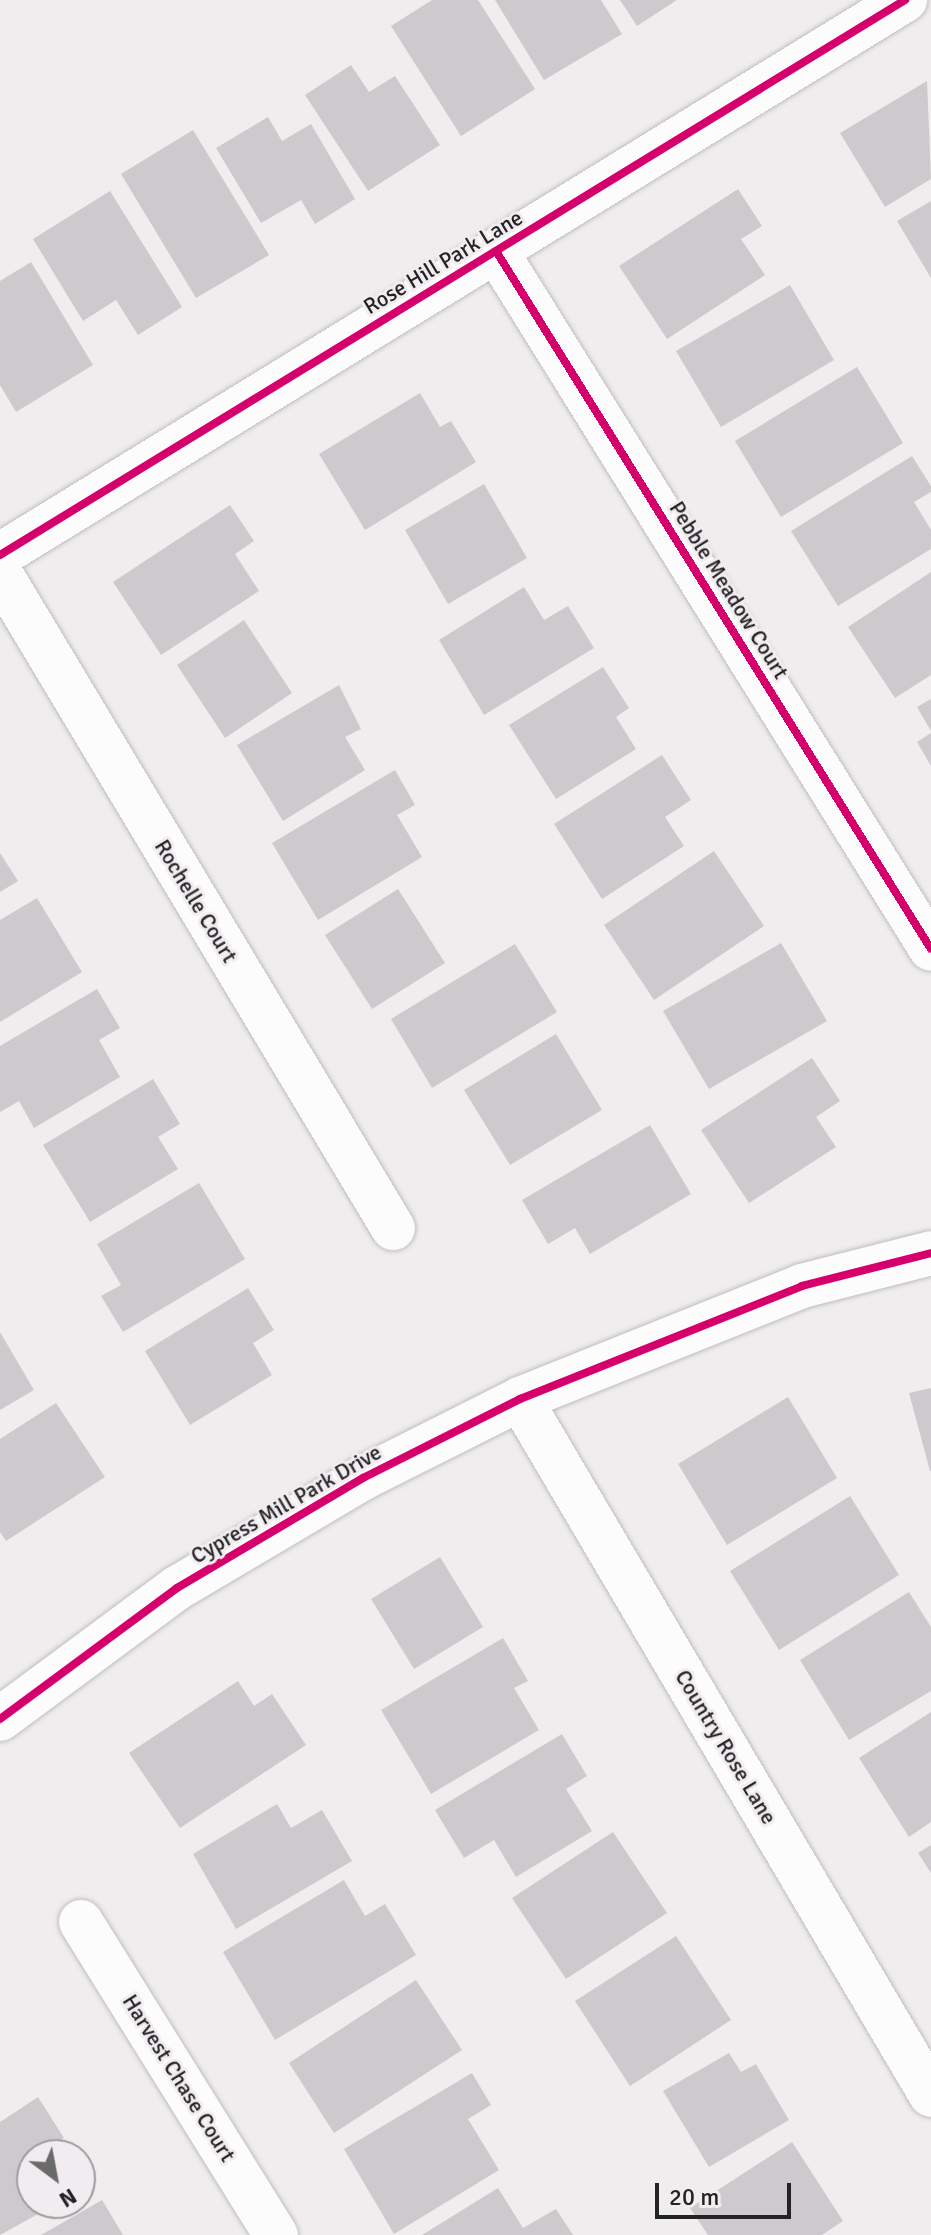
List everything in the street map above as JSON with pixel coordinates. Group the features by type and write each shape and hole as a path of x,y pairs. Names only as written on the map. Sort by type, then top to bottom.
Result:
{"street":[{"name":"Rose Hill Park Lane","path":"0,555 905,0"},
{"name":"Pebble Meadow Court","path":"496,251 931,949"},
{"name":"Rochelle Court","path":"0,573 393,1228"},
{"name":"Cypress Mill Park Drive","path":"1,1716 177,1588 363,1478 520,1399 802,1286 931,1253"},
{"name":"Country Rose Lane","path":"520,1399 931,2095"},
{"name":"Harvest Chase Court","path":"81,1922 276,2235"}],"building":[{"path":"432,0 478,0 535,89 461,136 391,26"},
{"path":"495,0 601,0 622,34 544,80"},
{"path":"620,0 677,0 637,26"},
{"path":"351,65 369,92 395,76 440,145 368,191 305,95"},
{"path":"927,81 931,179 885,207 840,133"},
{"path":"268,117 282,141 311,124 355,199 315,224 301,200 261,223 216,148"},
{"path":"193,130 269,255 196,298 121,174"},
{"path":"738,189 762,226 741,239 765,275 667,339 619,266"},
{"path":"110,191 182,307 138,335 116,300 83,321 33,239"},
{"path":"931,201 931,278 897,221"},
{"path":"31,262 93,365 16,412 0,385 0,281"},
{"path":"790,285 834,360 721,427 676,351"},
{"path":"857,367 903,443 781,517 735,441"},
{"path":"420,393 440,427 451,421 476,462 365,530 319,454"},
{"path":"912,456 931,486 931,492 914,502 931,530 931,549 838,606 791,531"},
{"path":"484,484 527,558 448,604 405,530"},
{"path":"230,505 254,541 235,554 259,591 161,655 113,582"},
{"path":"931,572 931,675 895,698 848,627"},
{"path":"524,587 544,620 568,606 594,648 484,715 439,640"},
{"path":"244,620 292,693 225,738 177,665"},
{"path":"603,667 629,708 616,717 636,749 556,799 509,725"},
{"path":"339,685 361,729 345,737 365,770 283,821 237,745"},
{"path":"931,699 931,731 917,707"},
{"path":"931,733 931,766 917,742"},
{"path":"662,755 691,800 665,817 684,846 602,899 554,824"},
{"path":"395,770 415,805 397,815 422,857 318,920 272,843"},
{"path":"714,851 764,926 654,1000 604,925"},
{"path":"0,853 18,881 0,892"},
{"path":"398,889 445,963 372,1009 325,935"},
{"path":"37,898 82,972 0,1022 0,920"},
{"path":"781,943 827,1021 709,1089 663,1011"},
{"path":"515,944 557,1012 432,1088 391,1019"},
{"path":"97,989 120,1028 99,1040 120,1077 34,1128 19,1101 0,1112 0,1046"},
{"path":"556,1034 602,1110 510,1165 464,1090"},
{"path":"812,1058 840,1101 816,1117 836,1147 749,1203 701,1130"},
{"path":"153,1079 180,1124 158,1137 178,1169 90,1222 43,1145"},
{"path":"650,1125 691,1194 590,1254 575,1228 548,1244 522,1200"},
{"path":"199,1183 245,1259 123,1332 101,1296 121,1285 97,1244"},
{"path":"248,1288 274,1330 253,1343 272,1375 190,1425 145,1351"},
{"path":"0,1332 34,1390 0,1410"},
{"path":"931,1388 931,1471 930,1471 909,1393"},
{"path":"788,1397 837,1478 727,1545 678,1464"},
{"path":"56,1403 105,1477 6,1541 0,1532 0,1439"},
{"path":"850,1496 899,1575 779,1650 730,1571"},
{"path":"440,1557 483,1627 414,1669 371,1599"},
{"path":"909,1592 931,1627 931,1691 849,1740 800,1660"},
{"path":"503,1638 528,1681 514,1688 539,1730 431,1794 381,1710"},
{"path":"238,1681 254,1706 272,1694 306,1745 180,1828 129,1753"},
{"path":"931,1712 931,1822 909,1837 859,1758"},
{"path":"562,1734 587,1776 566,1789 592,1831 516,1877 494,1840 464,1858 435,1810"},
{"path":"277,1804 291,1828 322,1810 352,1861 236,1929 193,1854"},
{"path":"613,1832 667,1913 566,1979 512,1898"},
{"path":"931,1845 931,1873 918,1853"},
{"path":"344,1880 365,1916 385,1904 416,1955 275,2040 223,1952"},
{"path":"676,1936 731,2020 630,2086 575,2001"},
{"path":"416,1980 462,2050 334,2133 289,2063"},
{"path":"729,2053 741,2072 756,2064 789,2120 709,2167 663,2091"},
{"path":"472,2073 491,2105 468,2119 499,2170 394,2234 344,2149"},
{"path":"38,2097 64,2138 16,2139 16,2219 29,2219 0,2235 0,2122"},
{"path":"792,2142 843,2221 822,2235 708,2235 690,2208"},
{"path":"498,2188 523,2228 556,2209 573,2235 422,2235"},
{"path":"102,2200 123,2235 41,2235 69,2219 96,2219 96,2203"}],"cycle path":[{"path":"0,555 905,0"},
{"path":"496,251 931,949"},
{"path":"0,1719 177,1588 363,1478 520,1399 802,1286 931,1253"}]}
